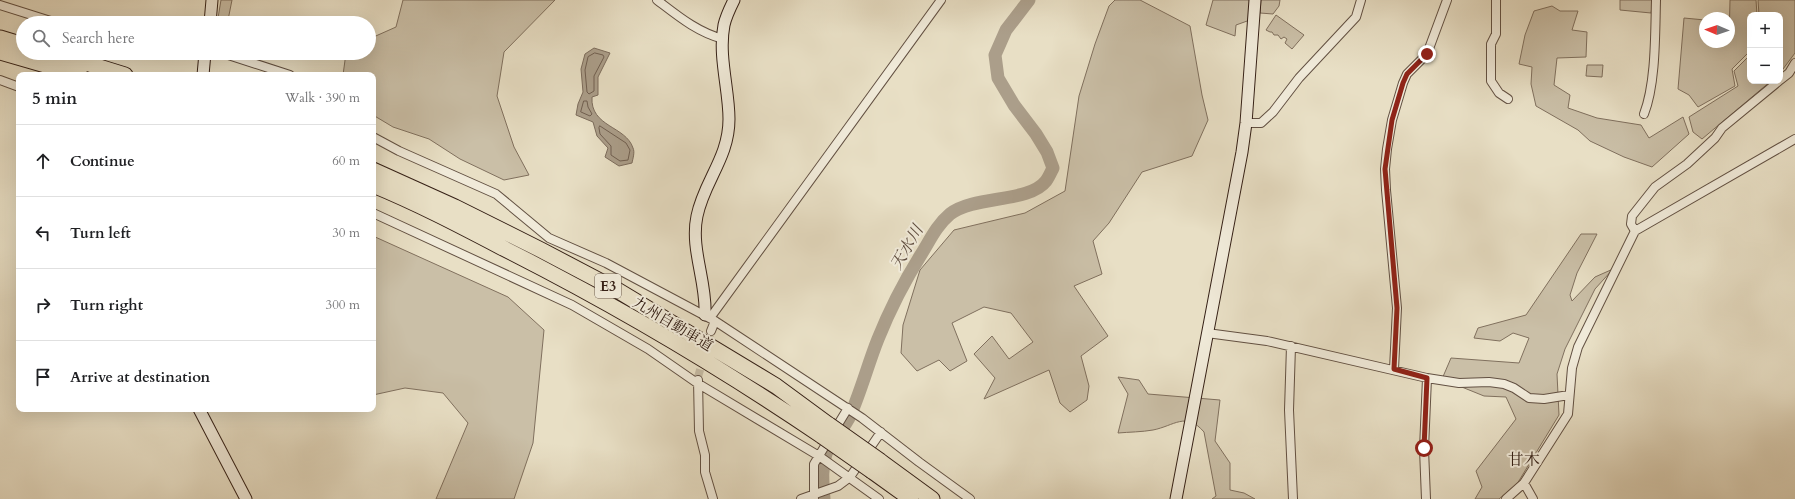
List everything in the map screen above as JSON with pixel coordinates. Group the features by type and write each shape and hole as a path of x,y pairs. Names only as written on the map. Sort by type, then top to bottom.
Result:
{"highway":[{"path":"0,38 16,42"},
{"path":"0,52 16,57"},
{"path":"28,60 70,72"},
{"path":"77,60 115,72"},
{"name":"九州自動車道","path":"376,171 455,207 535,246 617,290 776,386 826,431"},
{"name":"九州自動車道","path":"376,186 456,224 610,303 717,368 826,431 876,466 932,499"},
{"name":"九州自動車道","path":"876,466 910,499"}],"street":[{"path":"211,16 212,0"},
{"path":"657,0 692,26 711,35 723,38"},
{"path":"711,331 710,318 697,251 696,216 725,150 728,136 729,119 723,38 727,15 734,0"},
{"path":"710,318 941,0"},
{"path":"1176,499 1246,123 1255,0"},
{"path":"1246,123 1262,123 1273,112 1299,78 1356,17 1361,0"},
{"path":"1394,369 1397,308 1386,190 1385,169 1387,149 1392,120 1405,78 1416,63 1427,54 1447,0"},
{"path":"1496,0 1496,34 1491,44 1491,81 1499,92 1508,99"},
{"path":"1644,114 1649,101 1653,61 1656,0"},
{"path":"3,4 37,16"},
{"path":"204,72 205,60"},
{"path":"244,60 281,72"},
{"path":"1783,77 1789,73 1795,63"},
{"path":"0,80 16,86"},
{"path":"1635,231 1631,224 1632,216 1655,187 1687,164 1715,138 1722,128 1774,84"},
{"path":"376,139 399,151 496,194 549,238 606,263 710,318 848,408 970,499"},
{"path":"1506,499 1524,483 1568,414 1572,368 1578,347 1635,231 1795,139"},
{"path":"376,214 572,305 648,349 819,456 879,499"},
{"path":"1207,333 1267,341 1394,369 1427,378 1459,383 1489,382 1504,384 1514,388 1529,398 1544,400 1569,395"},
{"path":"1291,346 1289,410 1293,499"},
{"path":"1426,499 1424,448 1427,378"},
{"path":"698,380 698,431 705,456 705,472 713,499"},
{"path":"814,497 814,464 848,408"},
{"path":"201,412 246,499"},
{"path":"801,499 814,497 838,486 850,477 881,432"},
{"path":"1524,483 1533,499"}],"shaded area":[{"path":"221,0 232,0 229,16 218,16"},
{"path":"403,0 555,0 504,52 497,96 514,147 529,175 504,180 460,159 429,139 393,127 376,117 376,72 343,72 345,60 376,60 376,36 396,27"},
{"path":"1115,0 1140,0 1190,26 1208,120 1192,156 1142,172 1109,223 1093,241 1102,274 1074,286 1108,336 1081,356 1089,386 1087,400 1070,412 1060,403 1049,370 984,399 995,378 974,354 992,336 1009,359 1033,342 1011,313 984,307 952,323 967,361 950,371 939,360 917,371 901,353 903,325 920,270 954,230 1025,213 1065,191 1079,96 1095,44 1109,6"},
{"path":"1213,0 1251,0 1250,20 1236,25 1235,36 1206,25"},
{"path":"1261,0 1280,0 1279,6 1273,14 1260,13"},
{"path":"1620,0 1653,0 1651,13 1620,10"},
{"path":"1730,0 1756,0 1757,12 1747,12 1747,54 1732,69 1735,86 1698,107 1689,95 1678,89 1684,18 1699,19 1699,48 1735,48 1735,12 1730,12"},
{"path":"1758,0 1795,0 1795,53 1783,69 1783,12 1759,12"},
{"path":"1552,6 1560,11 1578,11 1572,30 1587,32 1586,57 1557,58 1554,85 1570,95 1568,108 1597,118 1641,125 1649,138 1683,117 1689,134 1652,167 1624,157 1590,141 1578,130 1536,106 1531,84 1532,67 1519,64 1525,35 1534,11"},
{"path":"1276,15 1304,35 1292,49 1285,43 1287,39 1284,37 1281,39 1278,35 1274,35 1272,32 1266,30"},
{"path":"1747,58 1747,84 1767,84 1702,139 1693,132 1689,117 1738,86 1734,71"},
{"path":"1587,65 1603,65 1602,77 1586,76"},
{"path":"1581,234 1597,234 1577,273 1570,295 1572,301 1595,277 1613,269 1595,289 1565,349 1557,374 1559,415 1517,484 1499,499 1475,499 1482,487 1476,471 1516,419 1506,397 1484,396 1442,379 1451,358 1519,363 1529,338 1513,333 1500,341 1474,338 1478,328 1526,315"},
{"path":"376,237 508,297 544,330 533,443 514,499 436,499 468,423 443,393 405,388 376,394"},
{"path":"1118,377 1139,380 1148,394 1220,400 1215,441 1230,463 1230,490 1244,493 1255,499 1212,499 1216,496 1204,432 1191,422 1185,421 1140,432 1118,433 1128,394"}],"water":[{"path":"594,48 610,53 598,77 598,95 592,97 593,107 602,121 623,135 629,141 634,151 632,163 619,166 605,157 608,148 597,136 593,122 576,115 578,104 583,92 581,69 585,54"}],"waterway":[{"name":"天水川","path":"824,499 823,471 824,460 828,449 850,416 878,339 893,306 931,237 945,218 950,214 973,204 1027,193 1038,188 1046,181 1053,168 1047,152 1036,134 1014,105 998,78 995,55 1006,30 1029,0"}],"tunnel":[{"path":"698,377 711,331"}],"district":[{"name":"甘木","path":"1524,459"}],"route":[{"path":"1424,448 1427,378 1394,369 1397,308 1387,212 1385,169 1392,120 1403,83 1407,74 1416,63 1427,54"}]}
